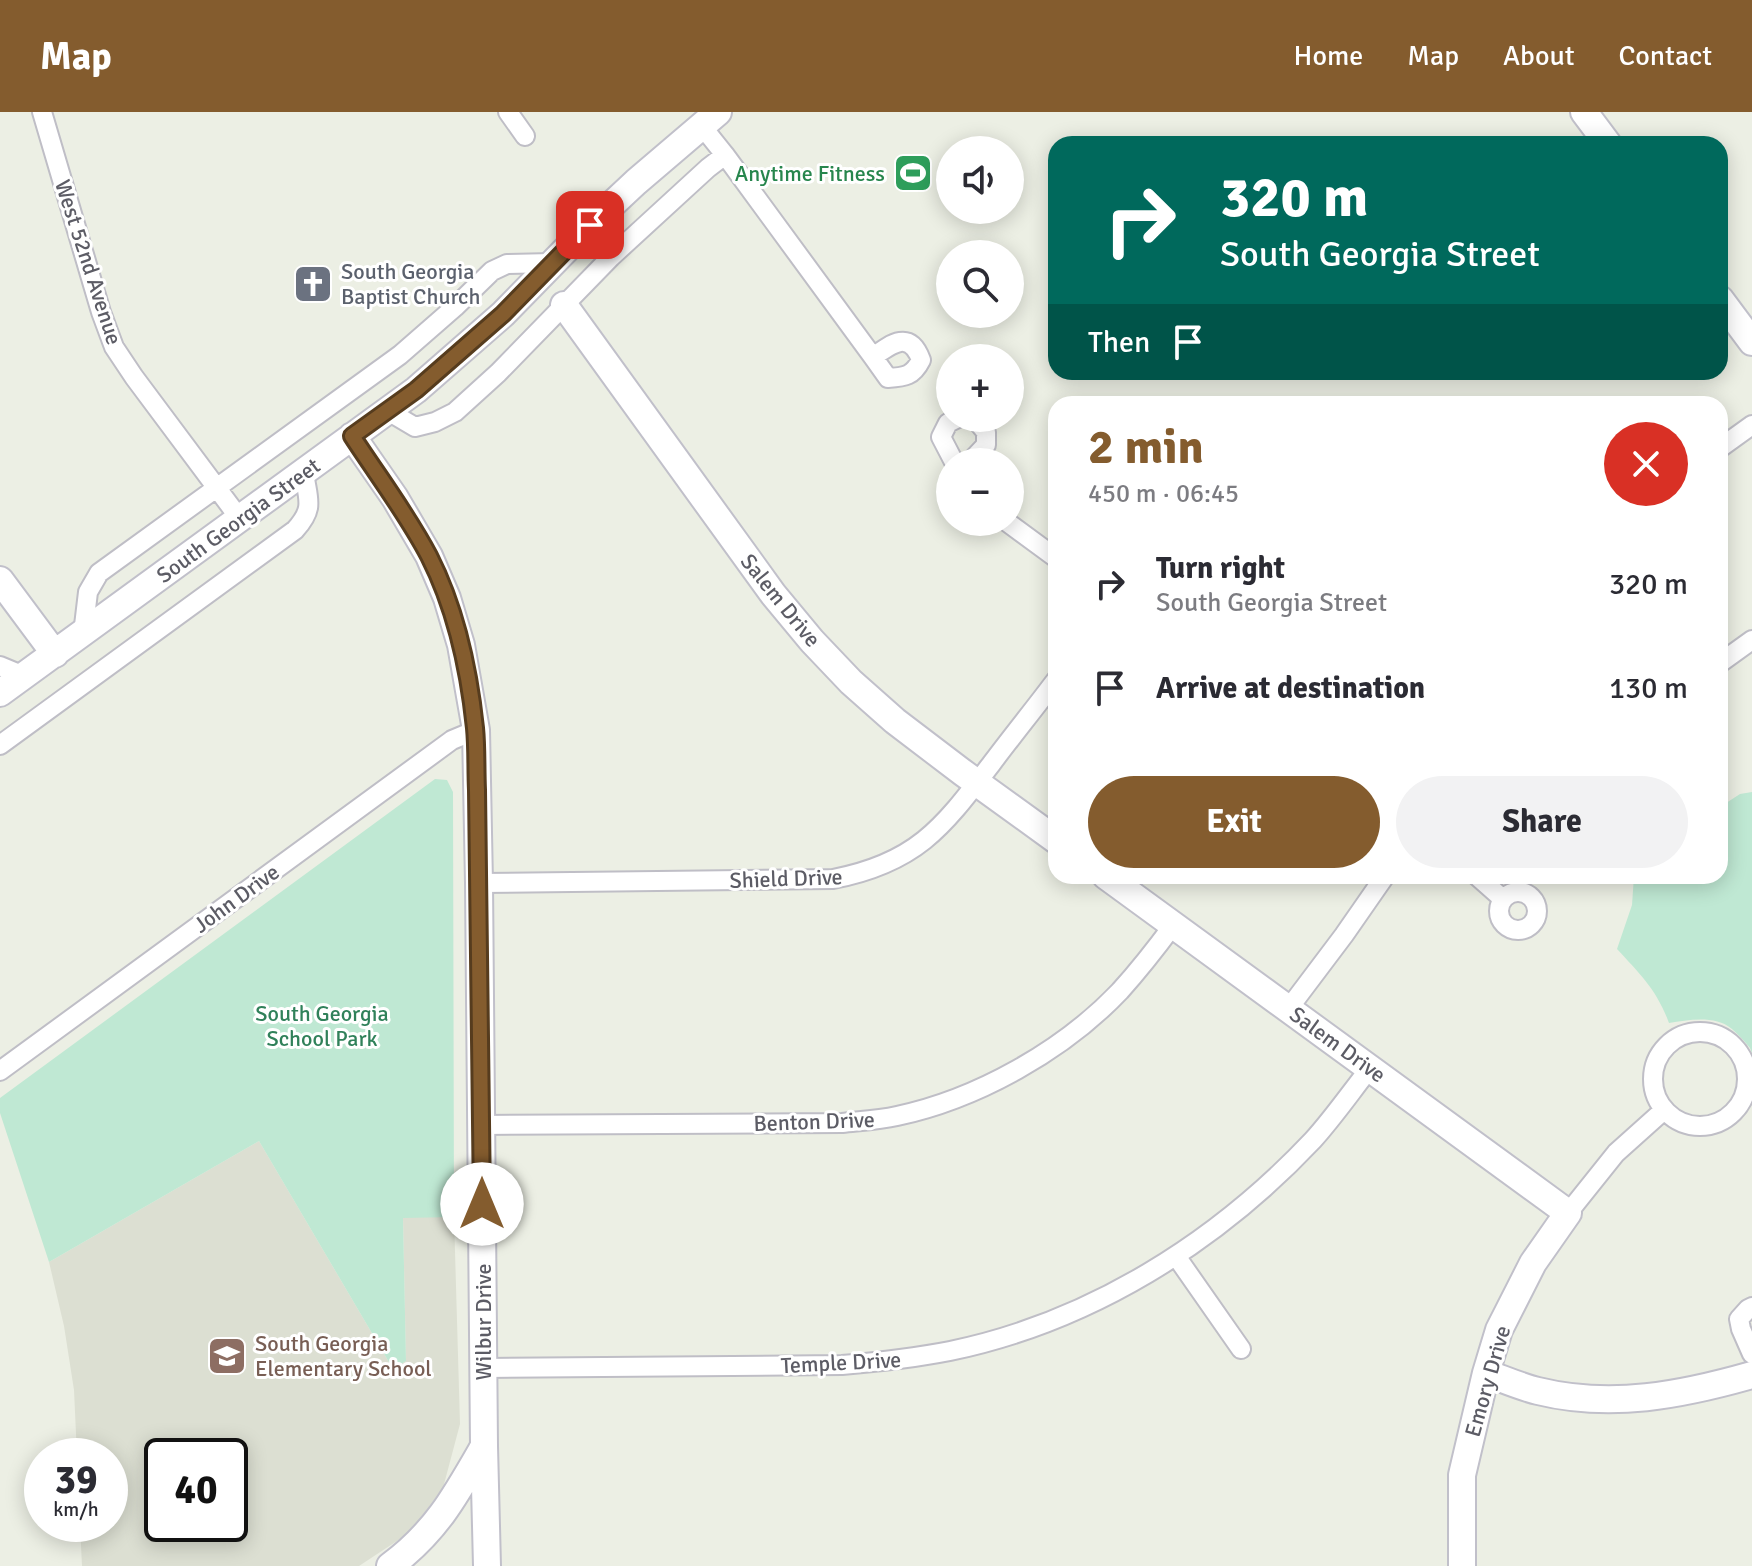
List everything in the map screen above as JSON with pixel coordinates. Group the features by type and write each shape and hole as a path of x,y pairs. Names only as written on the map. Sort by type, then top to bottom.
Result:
{"street":[{"name":"West 52nd Avenue","path":"42,112 114,347 240,519"},
{"path":"508,112 525,136"},
{"path":"1584,112 1602,136"},
{"path":"709,118 725,155 873,357"},
{"name":"South Georgia Street","path":"0,693 12,671 55,654 426,382 503,314 625,193 709,118"},
{"path":"388,411 415,427 455,412 659,212 725,155"},
{"path":"83,634 88,592 99,573 400,355 492,271 507,264 552,263"},
{"name":"Salem Drive","path":"564,305 773,594 812,641 878,706 1048,834"},
{"path":"1728,310 1752,342"},
{"path":"1728,442 1752,425"},
{"name":"Wilbur Drive","path":"352,436 395,498 443,587 461,645 476,730 487,1566"},
{"path":"0,745 295,530 306,518 309,507 304,473"},
{"path":"1024,534 1048,552"},
{"path":"0,580 55,654"},
{"path":"1728,657 1752,640"},
{"name":"Shield Drive","path":"479,883 833,879 886,865 939,828 1048,690"},
{"name":"John Drive","path":"0,1071 452,740 476,730"},
{"name":"Salem Drive","path":"1117,884 1568,1213"},
{"path":"1289,1008 1379,884"},
{"path":"1486,884 1503,899"},
{"name":"Benton Drive","path":"481,1125 842,1123 897,1116 947,1102 1037,1058 1083,1024 1119,991 1174,924"},
{"path":"1692,1031 1712,1032 1730,1042 1743,1058 1748,1077 1744,1098 1732,1114 1715,1124 1696,1127 1678,1122 1664,1110 1654,1093 1652,1072 1659,1053 1673,1039 1692,1031"},
{"name":"Temple Drive","path":"484,1368 842,1365 952,1351 1026,1331 1126,1287 1220,1225 1277,1177 1315,1137 1370,1068"},
{"path":"1568,1213 1616,1153 1664,1110"},
{"name":"Emory Drive","path":"1462,1566 1462,1475 1486,1373 1499,1330 1533,1263 1568,1213"},
{"path":"1176,1256 1241,1349"},
{"path":"1752,1307 1739,1319 1752,1354"},
{"path":"1486,1373 1538,1391 1587,1399 1647,1398 1701,1390 1752,1375"},
{"path":"390,1566 435,1526 484,1446"}],"shaded area":[{"name":"South Georgia Elementary School","path":"259,1141 393,1369 406,1361 403,1217 454,1217 460,1424 443,1488 409,1533 359,1566 82,1566 81,1542 128,1542 128,1438 76,1438 74,1390 64,1326 49,1262"}],"green space":[{"name":"South Georgia School Park","path":"435,779 447,780 453,792 454,1217 403,1218 406,1361 393,1369 259,1141 49,1262 0,1113 0,1098"},
{"path":"1752,792 1752,1053 1735,1031 1718,1022 1669,1023 1653,992 1617,949 1632,905 1633,884 1728,884 1728,802 1740,794"}],"place":[{"name":"Anytime Fitness","path":"913,173"},
{"name":"South Georgia Baptist Church","path":"313,284"},
{"name":"South Georgia Elementary School","path":"227,1356"}],"route":[{"path":"482,1204 476,730 470,689 447,598 429,556 395,498 352,436 416,390 503,314 590,225"}]}
